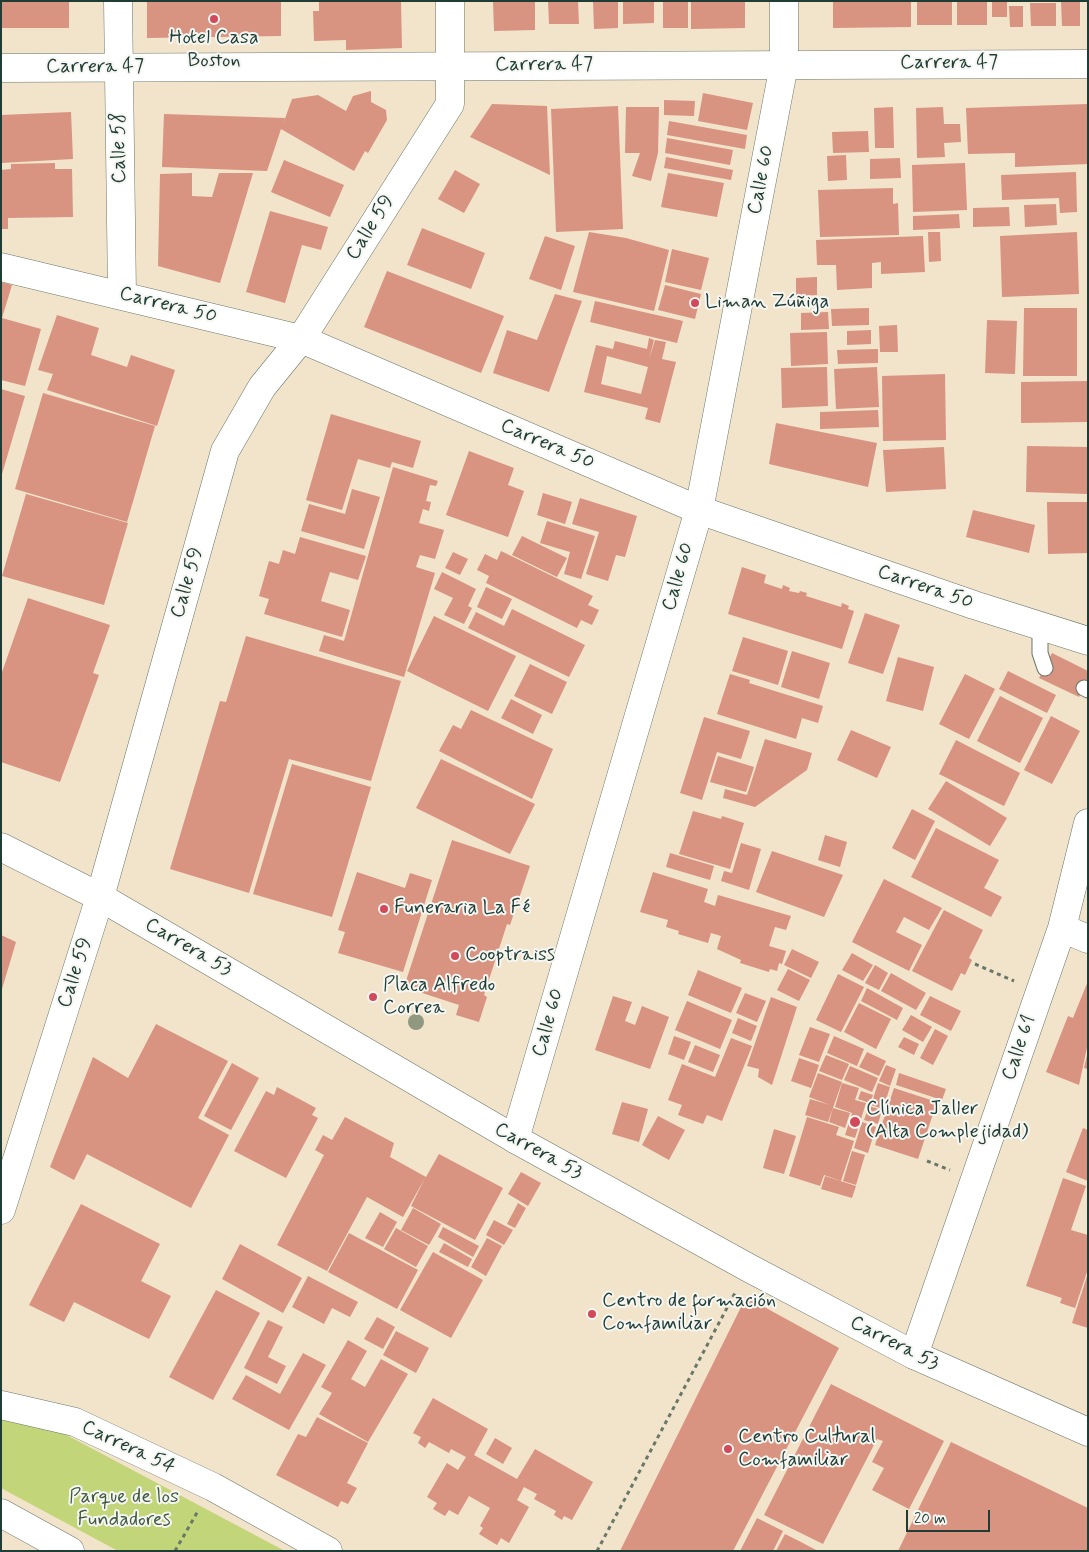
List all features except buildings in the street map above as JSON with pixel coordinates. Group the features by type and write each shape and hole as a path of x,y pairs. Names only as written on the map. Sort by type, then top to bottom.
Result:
{"street":[{"name":"Calle 58","path":"118,1 122,294"},
{"name":"Calle 59","path":"1,1210 100,897 225,451 262,387 301,339 450,104 450,1"},
{"name":"Calle 60","path":"515,1140 699,510 784,65 784,1"},
{"name":"Carrera 47","path":"1,68 1088,64"},
{"name":"Carrera 50","path":"1,267 122,294 301,339 699,510 974,605 1088,641"},
{"name":"Calle 61","path":"914,1355 1062,928 1088,823"},
{"name":"Carrera 53","path":"1,847 100,897 515,1140 749,1268 914,1355 1088,1432"},
{"path":"1062,928 1088,938"},
{"name":"Carrera 54","path":"1,1405 75,1422 212,1487 328,1551"},
{"path":"1,1513 70,1551"}],"lane":[{"path":"1040,625 1040,653 1044,668"}],"path":[{"path":"976,964 1040,992"},
{"path":"597,1551 749,1268"},
{"path":"175,1551 212,1487"}],"green space":[{"name":"Parque de los Fundadores","path":"27,1414 285,1551 118,1551 1,1488 1,1417"}],"place":[{"name":"Hotel Casa Boston","path":"214,19"},
{"name":"Liman Zúñiga","path":"695,303"},
{"name":"Funeraria La Fé","path":"384,909"},
{"name":"Cooptraiss","path":"455,956"},
{"name":"Placa Alfredo Correa","path":"373,997"},
{"name":"Clínica Jaller (Alta Complejidad)","path":"855,1122"},
{"name":"Centro de formación Comfamiliar","path":"592,1314"},
{"name":"Centro Cultural Comfamiliar","path":"728,1449"}]}
